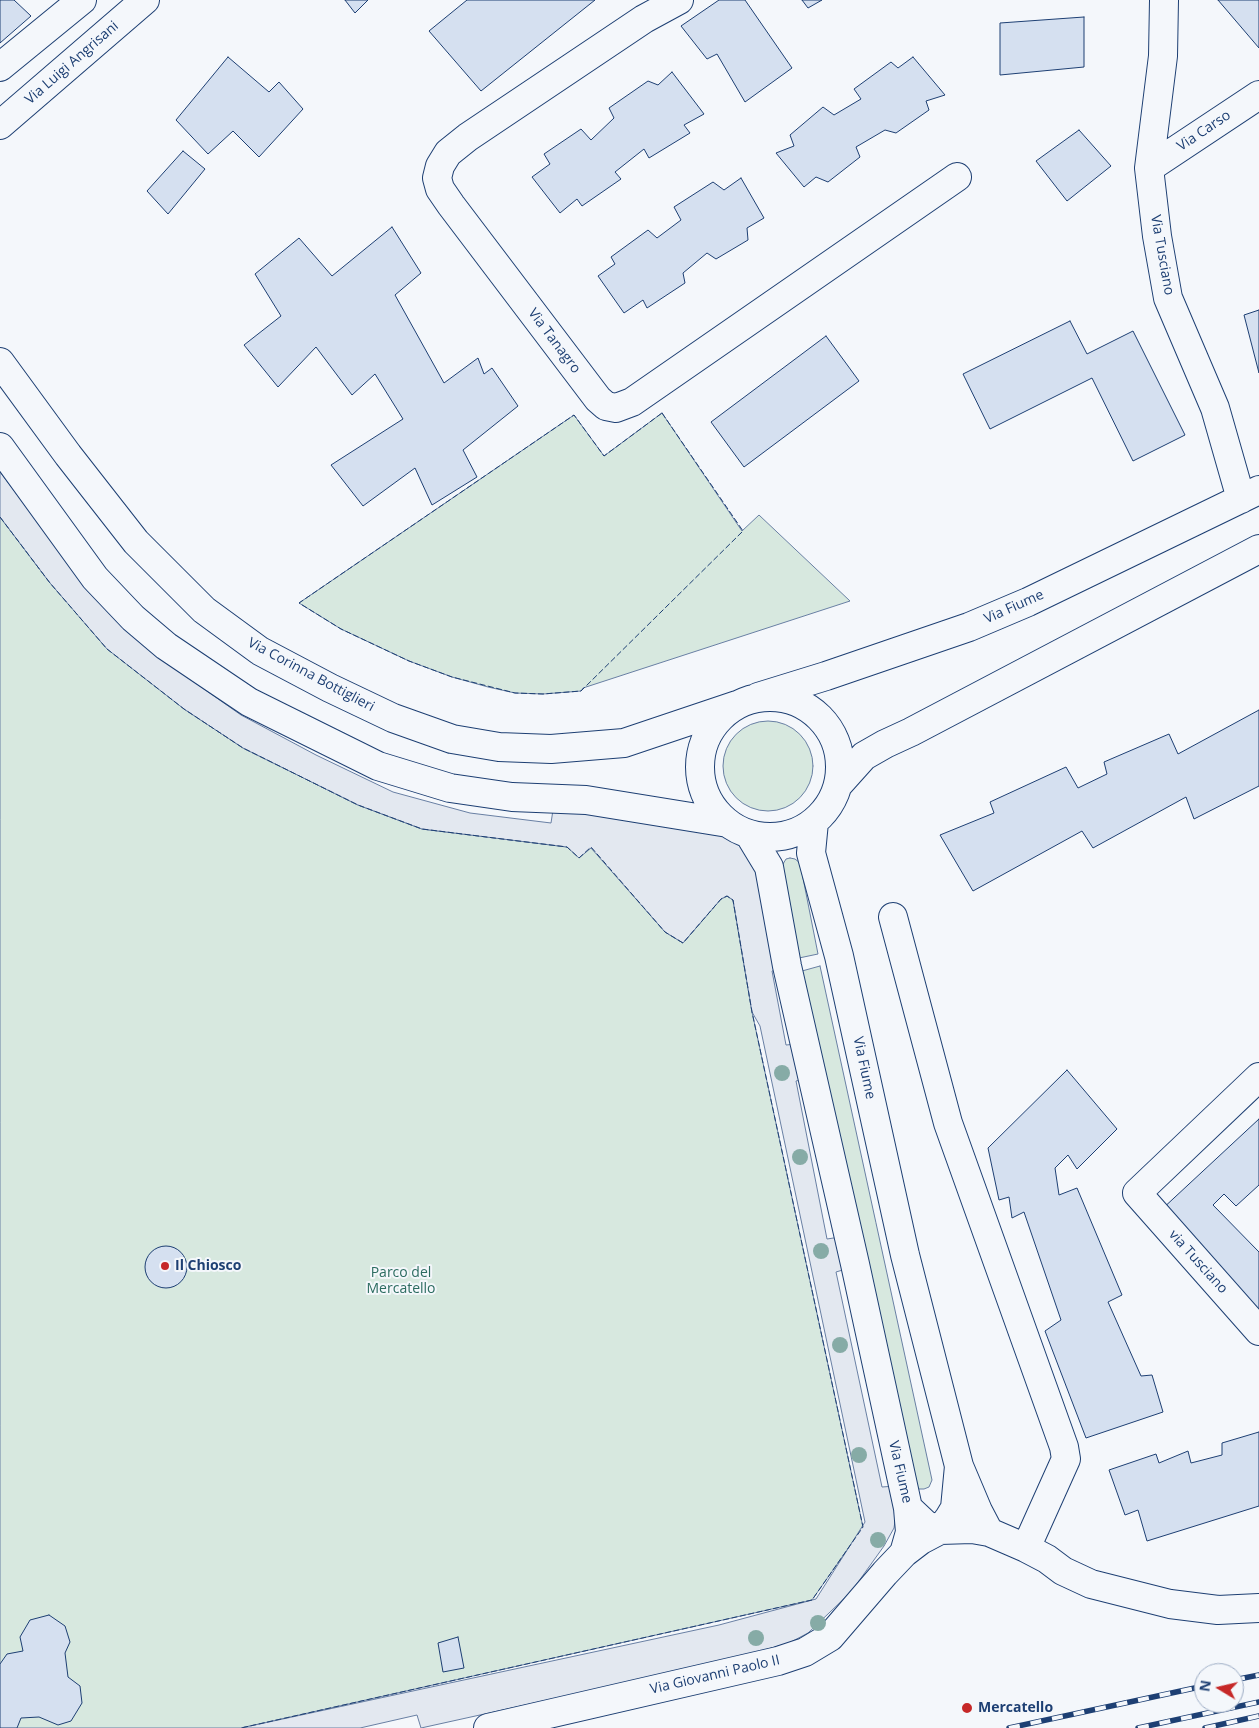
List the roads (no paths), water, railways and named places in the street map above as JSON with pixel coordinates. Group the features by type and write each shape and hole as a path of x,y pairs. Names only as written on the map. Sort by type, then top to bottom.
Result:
{"street":[{"path":"0,67 82,0"},
{"name":"Via Luigi Angrisani","path":"0,125 145,0"},
{"name":"Via Tanagro","path":"679,0 644,19 468,137 448,153 440,166 437,178 440,189 451,205 598,399 606,406 616,408 632,402 957,177"},
{"name":"Via Tusciano","path":"1164,0 1163,56 1149,168 1157,236 1168,298 1250,494"},
{"name":"Via Carso","path":"1149,168 1259,95"},
{"name":"Via Corinna Bottiglieri","path":"0,362 68,455 136,542 204,610 260,651 330,688 393,718 452,739 499,747 551,749 624,743 747,701"},
{"path":"0,448 95,578 133,618 166,646 249,702 378,766 450,788 512,797 586,800 738,829 762,837 776,837 790,835 814,822 833,800 838,786 841,768 839,750 833,734 822,719 809,708 792,700 775,696 747,701 722,715 711,729 704,745 700,762 701,779 706,796 716,811 738,829"},
{"name":"Via Fiume","path":"747,701 969,627 1028,602 1250,494"},
{"path":"838,786 864,756 884,744 911,732 1257,554"},
{"name":"Via Fiume","path":"738,829 769,867 786,966 855,1264 908,1508 926,1525 940,1530 954,1508 958,1466 905,1255 839,956 811,853 814,822"},
{"path":"893,918 948,1123 1064,1447 1066,1459 1026,1548"},
{"name":"via Tusciano","path":"1259,1077 1137,1193 1259,1332"},
{"path":"958,1466 988,1532"},
{"name":"Via Giovanni Paolo II","path":"904,1553 910,1532 908,1508"},
{"path":"940,1530 972,1529 988,1532 1026,1548 1047,1559 1063,1571 1090,1584 1170,1604 1218,1610 1259,1608"},
{"name":"Via Giovanni Paolo II","path":"488,1728 778,1661 805,1652 830,1637 904,1553 921,1540 940,1530"}],"railway":[{"path":"1244,1678 1259,1675"},
{"path":"1009,1728 1194,1688"},
{"path":"1138,1728 1259,1702"},
{"path":"1205,1728 1259,1716"}],"place":[{"name":"Il Chiosco","path":"165,1266"},
{"name":"Mercatello","path":"967,1708"}],"park label":[{"name":"Parco del Mercatello","path":"401,1282"}]}
